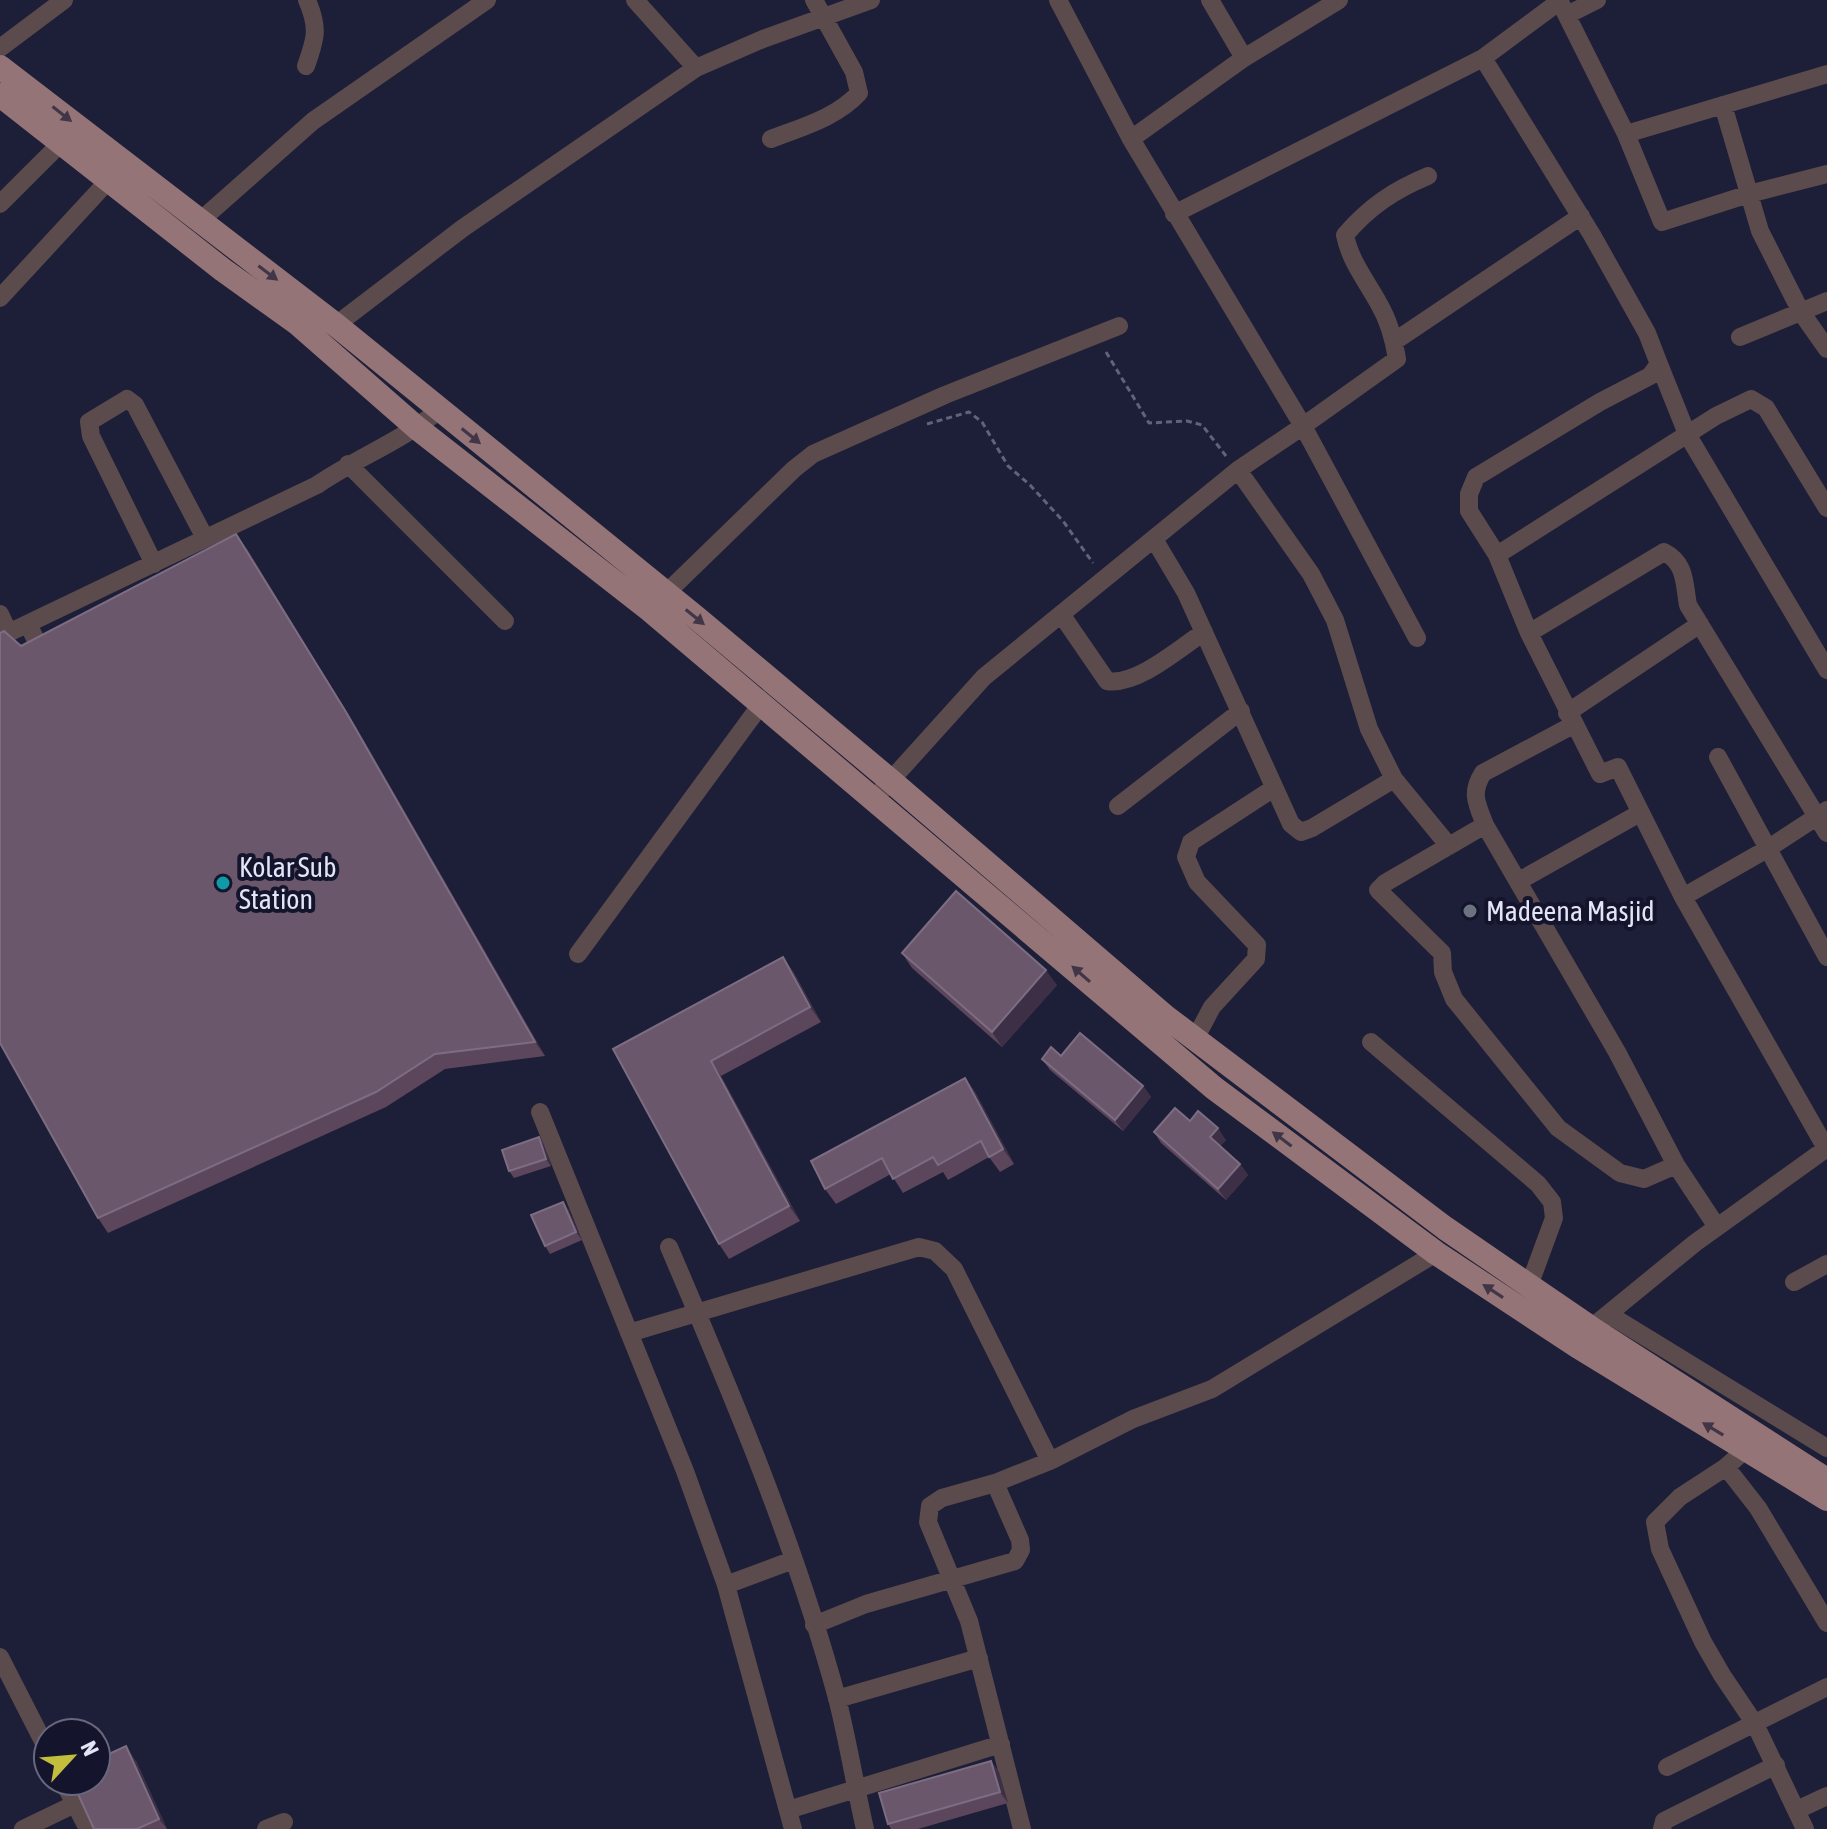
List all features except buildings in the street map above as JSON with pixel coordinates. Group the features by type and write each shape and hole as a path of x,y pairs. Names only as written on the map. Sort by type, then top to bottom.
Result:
{"main road":[{"path":"0,67 336,325 439,410 658,602 882,789 1166,1017 1445,1228 1592,1329 1827,1480"},
{"path":"0,95 223,270 297,323 417,428 658,602 762,703 882,789 1214,1088 1436,1253 1592,1329 1746,1449 1827,1499"}],"street":[{"path":"0,48 64,0"},
{"path":"306,66 315,39 316,19 307,0"},
{"path":"200,221 313,121 487,0"},
{"path":"635,0 696,68"},
{"path":"771,139 835,112 848,105 859,93 854,72 814,0"},
{"path":"336,325 463,228 696,68 763,39 871,0"},
{"path":"1058,0 1174,214 1303,426 1417,638"},
{"path":"1210,0 1244,58"},
{"path":"1131,139 1317,6 1339,0"},
{"path":"1174,214 1483,58 1562,6 1597,0"},
{"path":"1562,6 1626,134 1662,222 1749,194 1827,174"},
{"path":"1483,58 1581,216 1647,333 1687,434 1827,670"},
{"path":"1626,134 1827,74"},
{"path":"1723,105 1760,231 1801,312 1827,349"},
{"path":"0,204 61,143"},
{"path":"882,789 984,677 1238,470 1397,359 1395,341 1381,306 1349,254 1345,235 1377,202 1398,188 1428,176"},
{"path":"0,298 108,181"},
{"path":"1395,341 1581,216"},
{"path":"1740,337 1827,301"},
{"path":"658,602 813,454 913,409 1119,326"},
{"path":"1659,364 1650,376 1600,402 1476,477 1469,494 1469,511 1497,555 1529,633 1600,774 1618,767 1683,897 1827,1149 1717,1227 1592,1329 1827,1448"},
{"path":"154,564 91,436 89,422 127,399 135,405 205,538"},
{"path":"1497,555 1716,416 1751,399 1766,408 1827,508"},
{"path":"0,614 4,635 317,485 348,464 417,428 439,410"},
{"path":"348,464 505,621"},
{"path":"1238,470 1287,537 1329,609 1369,729 1394,779 1449,846"},
{"path":"1154,539 1186,593 1291,824 1301,832 1394,779"},
{"path":"1529,633 1664,552 1680,564 1688,605 1824,820 1683,897"},
{"path":"1061,614 1107,681 1116,683 1138,676 1204,632"},
{"path":"28,624 56,682"},
{"path":"1700,624 1570,719 1483,773 1475,785 1476,800 1485,825 1617,1052 1676,1165 1717,1227"},
{"path":"578,954 762,703"},
{"path":"1118,806 1241,711"},
{"path":"1718,757 1827,957"},
{"path":"1195,1039 1212,1007 1256,959 1257,945 1197,882 1186,857 1191,842 1274,788"},
{"path":"1519,881 1640,813"},
{"path":"1485,825 1378,890 1442,953 1443,972 1454,999 1558,1128 1620,1173 1644,1179 1676,1165"},
{"path":"1371,1042 1538,1184 1552,1202 1554,1218 1529,1286"},
{"path":"540,1112 685,1471 726,1585 793,1829"},
{"path":"669,1247 744,1422 793,1560 837,1699 865,1829"},
{"path":"629,1333 919,1247 935,1251 954,1269 1050,1461"},
{"path":"1022,1829 969,1621 928,1522 930,1506 942,1498 995,1483 1050,1461 1133,1419 1212,1389 1436,1253"},
{"path":"1794,1282 1827,1264"},
{"path":"1746,1449 1726,1467 1680,1497 1655,1522 1660,1549 1703,1642 1755,1724 1805,1829"},
{"path":"1726,1467 1758,1508 1827,1623"},
{"path":"814,1625 866,1604 1015,1561 1021,1550 1020,1540 995,1483"},
{"path":"726,1585 793,1560"},
{"path":"0,1657 32,1720"},
{"path":"837,1699 979,1658"},
{"path":"1667,1767 1827,1687"},
{"path":"788,1810 1001,1744"},
{"path":"1662,1829 1664,1821 1776,1765"},
{"path":"1797,1810 1827,1796"},
{"path":"71,1797 88,1829"},
{"path":"23,1829 75,1804"}],"path":[{"path":"1095,335 1149,423 1187,421 1202,425 1238,470"},
{"path":"913,409 919,419 927,424 969,412 982,422 1008,466 1063,521 1104,579"}],"place":[{"name":"Kolar Sub Station","path":"223,883"},
{"name":"Madeena Masjid","path":"1470,911"}]}
